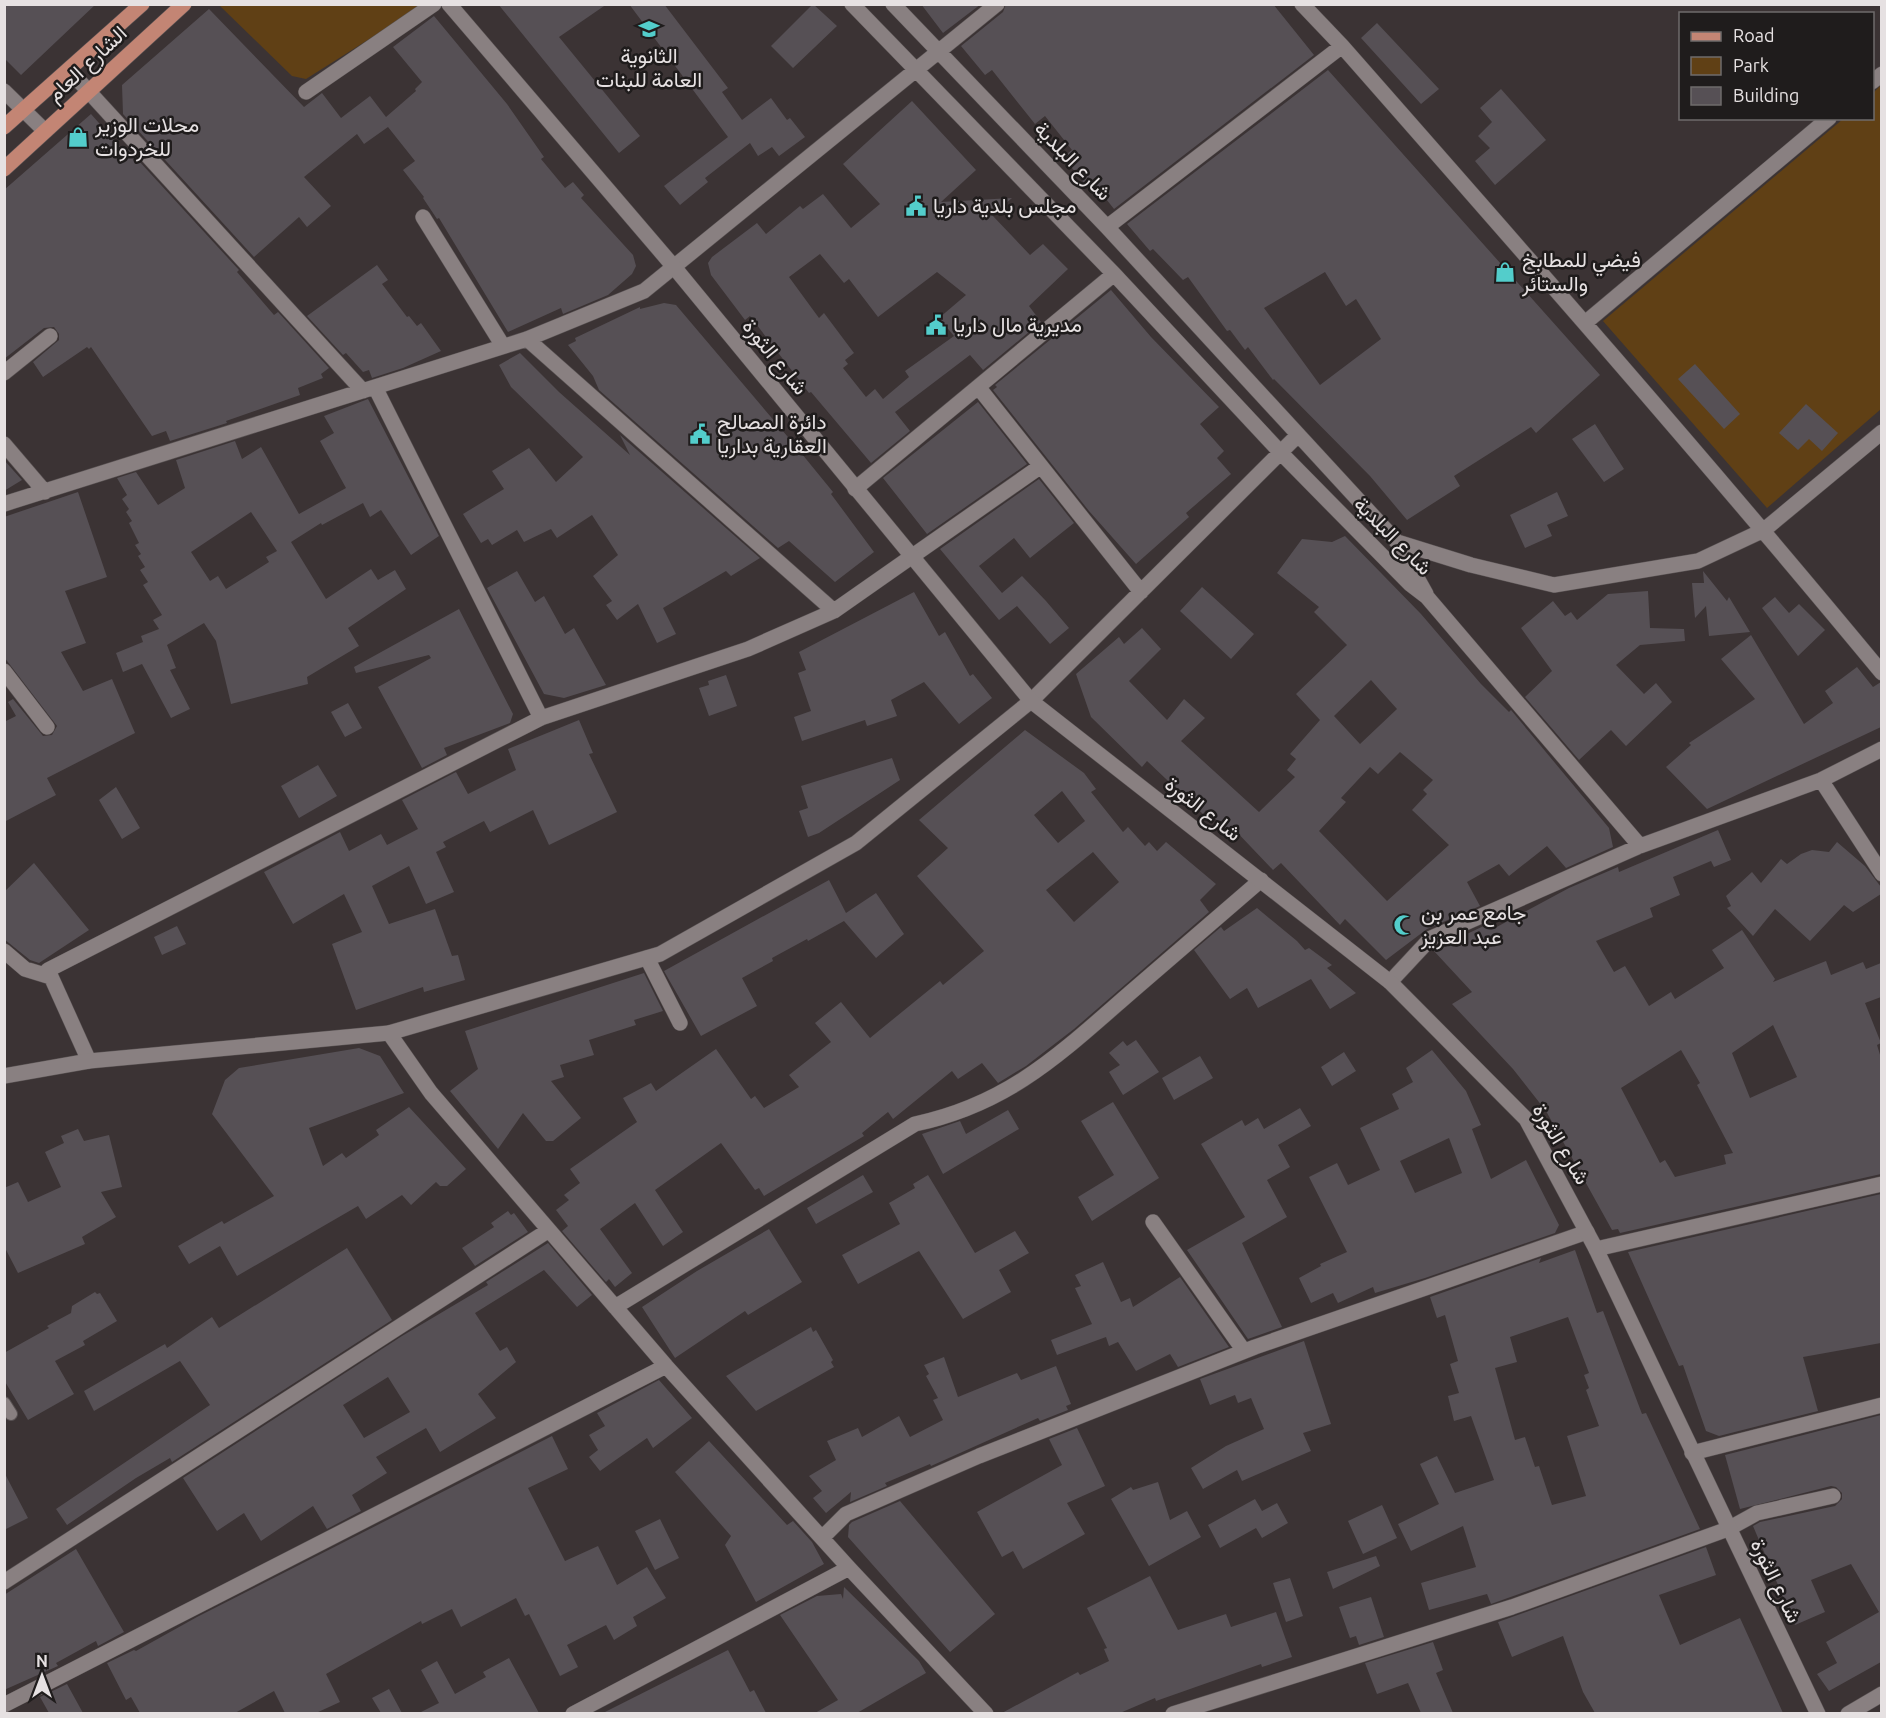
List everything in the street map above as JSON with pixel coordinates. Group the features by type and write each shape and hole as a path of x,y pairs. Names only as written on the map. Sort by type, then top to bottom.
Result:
{"main road":[{"name":"الشارع العام","path":"4,127 142,4"},
{"name":"الشارع العام","path":"4,168 184,4"}],"street":[{"path":"306,92 435,4"},
{"name":"شارع الثورة","path":"449,4 674,267 1031,701 1390,982 1526,1119 1596,1249 1818,1713"},
{"name":"شارع البلدية","path":"852,4 1114,274 1281,453 1410,584 1427,597"},
{"name":"شارع البلدية","path":"893,4 1107,227 1397,542 1427,597"},
{"path":"4,504 527,339 644,291 914,69 997,4"},
{"path":"1302,4 1342,46 1585,323 1764,530 1881,673"},
{"path":"1107,227 1342,46"},
{"path":"69,70 369,389 541,718"},
{"path":"4,91 45,131"},
{"path":"1585,323 1827,120"},
{"path":"423,217 503,346"},
{"path":"855,489 1114,274"},
{"path":"4,373 50,336"},
{"path":"527,339 834,611"},
{"path":"979,388 1141,592"},
{"path":"1397,542 1471,566 1554,585 1698,561 1764,530 1881,432"},
{"path":"4,1076 89,1061 389,1033 660,954 856,843 1031,701 1297,436"},
{"path":"4,444 45,492"},
{"path":"89,1061 48,970 541,718 748,649 834,611 914,558 1041,466"},
{"path":"1427,597 1640,846"},
{"path":"4,672 47,727"},
{"path":"1390,982 1431,938 1640,846 1821,780 1881,749"},
{"path":"1821,780 1881,874"},
{"path":"615,1307 915,1124 947,1117 993,1099 1047,1065 1261,880"},
{"path":"4,951 25,969 51,976"},
{"path":"647,958 680,1023"},
{"path":"389,1033 431,1093 666,1366 849,1568 986,1713"},
{"path":"1596,1249 1881,1184"},
{"path":"1153,1222 1244,1351"},
{"path":"4,1582 549,1230"},
{"path":"822,1538 846,1514 979,1456 1244,1351 1587,1233"},
{"path":"4,1705 666,1366"},
{"path":"1692,1453 1881,1405"},
{"path":"1173,1713 1512,1607 1728,1529 1757,1513 1833,1496"},
{"path":"573,1713 849,1568"},
{"path":"1848,1713 1881,1694"}],"green space":[{"path":"418,4 420,7 306,79 292,76 219,5"},
{"path":"1881,85 1881,409 1767,508 1603,321 1842,120 1874,120 1874,92"}],"building":[{"path":"4,4 96,4 21,75 4,58"},
{"path":"498,4 607,4 559,37 640,136 619,153"},
{"path":"629,4 664,4 728,88 722,92 742,120 771,98 787,120 790,118 805,137 779,156 772,147 758,156 750,143 705,178 708,182 680,205 664,186 728,137"},
{"path":"813,4 837,26 793,68 771,46"},
{"path":"921,4 981,4 943,33"},
{"path":"1006,4 1273,4 1314,55 1114,209 1095,185 1089,189 1063,157 1072,150 1045,116 1035,124 992,70 985,75 961,46 1003,12"},
{"path":"209,9 304,107 322,93 341,118 370,96 386,117 416,91 415,89 422,82 393,47 434,16 507,104 544,157 541,159 565,188 573,182 584,195 581,198 633,255 636,266 632,274 608,295 563,314 561,308 508,332 439,218 437,219 424,197 403,170 415,161 388,127 364,144 357,134 304,177 331,206 307,227 299,217 254,257 123,114 122,85"},
{"path":"1377,23 1439,89 1421,104 1361,38"},
{"path":"1328,70 1600,375 1536,433 1531,427 1454,476 1460,486 1407,520 1370,476 1273,380 1248,347 1245,350 1230,330 1227,331 1188,277 1183,280 1153,249 1150,251 1127,224","holes":["1325,272 1346,306 1356,299 1381,339 1320,385 1264,308"]},
{"path":"1501,89 1546,140 1495,185 1475,161 1490,148 1478,136 1492,122 1480,108"},
{"path":"912,101 976,170 941,202 1012,198 992,215 1030,255 1043,244 1068,269 1029,306 1041,322 983,370 970,355 895,412 910,431 871,463 811,392 809,393 750,316 745,320 711,275 708,263 712,257 757,223 766,234 800,206 803,209 823,194 851,228 880,204 843,164","holes":["820,254 844,283 849,279 878,317 937,272 966,295 939,318 954,336 905,371 909,377 883,399 875,389 866,397 843,368 848,364 845,360 854,353 824,313 819,318 789,277"]},
{"path":"91,114 129,157 127,148 239,270 237,272 274,315 278,312 329,368 321,374 323,378 298,388 300,395 226,421 227,423 170,441 166,431 152,436 91,347 89,349 87,347 43,377 33,362 59,340 59,334 54,327 44,328 4,359 4,190"},
{"path":"377,265 388,280 382,284 407,317 409,316 417,326 421,323 441,351 403,368 372,378 369,370 363,372 346,353 343,355 307,316"},
{"path":"1111,290 1151,337 1219,407 1200,424 1224,451 1217,458 1231,474 1186,513 1189,517 1136,564 1089,511 993,390 997,387 995,385"},
{"path":"664,303 676,305 793,443 833,492 831,494 874,552 835,582 789,541 778,548 599,390 593,376 568,345 576,341 575,338 640,307 640,309"},
{"path":"520,353 559,392 630,455 620,435 760,558 731,576 726,571 663,608 676,634 657,643 638,604 617,620 606,605 612,601 593,576 618,555 592,515 557,538 551,529 524,542 517,530 492,545 488,539 481,543 463,514 504,489 492,471 529,448 556,482 583,457 511,387 499,365"},
{"path":"1695,364 1740,414 1724,429 1678,379"},
{"path":"368,399 439,536 411,555 381,510 370,517 363,503 322,525 321,523 291,542 326,599 371,569 378,580 395,570 406,589 348,628 359,646 307,677 308,684 231,704 216,641 204,623 167,645 176,668 170,670 190,709 171,718 142,664 123,672 116,653 143,642 141,636 159,629 153,620 162,615 143,585 148,582 140,570 145,567 138,556 141,554 135,545 139,543 129,523 132,521 126,512 129,509 122,499 127,495 117,478 136,472 158,505 185,488 176,460 235,441 242,459 261,447 299,514 346,488 320,441 334,433 324,416","holes":["251,512 277,551 266,557 269,562 226,589 218,576 210,581 191,552"]},
{"path":"978,402 1027,464 927,534 883,478"},
{"path":"1806,404 1838,433 1822,451 1809,439 1798,450 1779,433"},
{"path":"1595,424 1624,469 1604,482 1572,439"},
{"path":"4,460 22,480 4,491"},
{"path":"1039,479 1074,523 1030,558 1014,538 979,566 1002,593 1022,576 1046,601 1069,628 1050,644 1017,606 999,620 940,549"},
{"path":"78,492 107,577 65,591 86,643 61,652 83,691 112,679 135,733 47,778 56,795 4,822 4,722 16,716 8,702 13,699 43,736 52,735 57,726 4,657 4,517"},
{"path":"1557,492 1568,516 1547,525 1552,536 1525,548 1510,515"},
{"path":"1345,536 1421,614 1481,684 1509,712 1511,710 1609,828 1613,847 1566,868 1547,846 1509,876 1499,864 1467,882 1480,906 1427,929 1386,960 1345,919 1340,925 1281,863 1273,870 1231,826 1227,830 1206,810 1203,814 1147,761 1142,767 1091,717 1076,674 1119,637 1124,644 1142,628 1161,649 1129,681 1167,720 1184,699 1205,718 1181,741 1259,812 1295,777 1287,770 1296,759 1290,754 1320,720 1296,694 1347,645 1314,612 1319,607 1277,573 1302,539 1332,542","holes":["1371,680 1397,709 1360,744 1334,716","1400,752 1433,780 1423,790 1427,794 1412,810 1449,845 1387,901 1319,831 1346,802 1341,798 1370,767 1378,774"]},
{"path":"517,571 535,602 544,596 565,634 574,628 606,685 564,698 544,694 487,588"},
{"path":"1703,571 1727,601 1729,597 1750,632 1709,636 1706,606 1695,618 1692,583 1704,583"},
{"path":"1202,587 1254,634 1231,659 1180,611"},
{"path":"1648,591 1650,628 1684,629 1685,641 1640,645 1616,665 1644,694 1656,683 1672,702 1626,746 1611,730 1579,760 1525,697 1552,671 1521,628 1553,601 1565,616 1571,612 1577,620 1608,594"},
{"path":"914,592 939,636 945,632 970,676 973,674 992,698 959,724 924,682 891,700 897,716 867,726 865,720 802,741 794,717 811,711 798,673 806,670 799,652"},
{"path":"1775,597 1789,613 1799,604 1825,630 1798,656 1762,608"},
{"path":"459,609 513,714 510,723 444,748 447,755 422,768 378,687 431,658 429,655 356,673 354,667"},
{"path":"1751,635 1804,724 1833,703 1825,691 1857,667 1873,687 1881,682 1881,727 1707,809 1666,767 1691,745 1689,743 1755,699 1721,659"},
{"path":"726,675 737,706 709,716 699,688 709,685 708,681"},
{"path":"348,703 362,728 345,737 331,712"},
{"path":"579,720 593,753 589,754 617,812 549,845 533,810 490,832 484,821 443,842 446,847 436,852 454,892 426,904 409,866 372,886 389,924 435,909 452,956 458,955 465,980 424,992 423,987 356,1010 332,944 362,932 344,894 293,924 264,872 340,832 349,851 381,834 387,845 418,829 402,800 456,772 468,794 516,770 508,749"},
{"path":"1025,730 1084,773 1096,789 1091,792 1123,832 1128,827 1145,846 1149,842 1157,851 1166,842 1216,884 1200,900 1209,912 1074,1029 1026,1066 998,1083 982,1063 958,1079 952,1071 893,1119 888,1112 862,1133 864,1136 764,1196 759,1188 755,1190 721,1143 655,1190 683,1232 663,1246 635,1203 600,1229 632,1273 615,1287 609,1279 606,1282 562,1231 568,1226 556,1210 569,1200 564,1195 580,1183 570,1169 637,1122 623,1098 651,1083 656,1091 716,1049 751,1099 755,1096 764,1108 799,1087 789,1075 831,1042 815,1023 841,1002 870,1038 940,981 943,985 984,951 917,876 948,848 919,820","holes":["1062,791 1085,821 1058,843 1034,815","1093,852 1119,882 1074,922 1046,890"]},
{"path":"892,758 900,780 819,833 808,837 799,811 808,808 801,786"},
{"path":"318,765 337,796 299,818 281,786"},
{"path":"116,787 140,828 122,839 99,800"},
{"path":"1718,830 1731,860 1714,867 1711,861 1673,877 1680,895 1650,908 1653,917 1596,941 1614,972 1625,966 1649,1006 1671,992 1675,999 1724,968 1712,950 1742,930 1775,979 1773,982 1826,961 1831,975 1863,962 1866,969 1881,963 1881,997 1865,1003 1881,1043 1877,1045 1881,1058 1881,1174 1620,1233 1618,1229 1612,1230 1546,1111 1513,1069 1452,1004 1472,992 1433,950 1490,923 1493,929 1569,888 1618,867 1619,872","holes":["1773,1025 1797,1077 1750,1098 1732,1053","1681,1050 1700,1083 1697,1085 1733,1153 1724,1155 1726,1164 1675,1177 1665,1160 1660,1163 1621,1088"]},
{"path":"1837,842 1865,866 1881,887 1881,894 1853,912 1844,905 1810,941 1775,909 1753,936 1727,908 1731,906 1726,896 1752,872 1761,883 1781,859 1787,864 1801,854 1812,850 1829,852"},
{"path":"34,863 89,930 39,963 30,960 4,939 4,892"},
{"path":"829,880 846,913 876,893 904,934 876,958 844,921 808,941 807,939 742,978 757,1006 701,1036 664,971"},
{"path":"1257,908 1305,950 1309,948 1332,965 1327,968 1356,993 1330,1009 1311,979 1258,1008 1247,988 1230,999 1194,950 1221,927 1224,931"},
{"path":"177,926 186,944 162,955 154,937"},
{"path":"644,973 663,1011 634,1020 636,1025 589,1040 594,1055 560,1065 564,1077 551,1081 581,1118 553,1141 546,1141 523,1113 498,1149 450,1091 478,1069 465,1031"},
{"path":"1136,1040 1159,1072 1123,1095 1109,1072 1120,1065 1109,1053 1123,1041 1127,1046"},
{"path":"359,1048 380,1056 404,1093 309,1128 323,1166 342,1153 346,1158 379,1135 376,1130 409,1107 466,1169 447,1186 440,1186 436,1182 411,1205 402,1195 366,1219 358,1206 237,1276 220,1246 189,1264 178,1246 222,1221 224,1224 274,1196 212,1114 225,1080 239,1068"},
{"path":"1432,1050 1466,1091 1481,1125 1472,1129 1491,1179 1526,1160 1559,1225 1555,1233 1425,1278 1375,1293 1373,1287 1338,1303 1333,1293 1311,1303 1299,1278 1321,1266 1320,1264 1347,1252 1309,1177 1337,1163 1348,1185 1380,1170 1360,1128 1399,1109 1392,1094 1413,1082 1406,1068","holes":["1449,1138 1462,1173 1415,1193 1400,1161"]},
{"path":"1344,1052 1356,1071 1332,1086 1321,1067"},
{"path":"1200,1056 1213,1078 1174,1100 1162,1078"},
{"path":"1113,1102 1159,1178 1092,1221 1078,1197 1114,1175 1081,1121"},
{"path":"1300,1108 1311,1126 1278,1145 1290,1167 1267,1180 1287,1217 1242,1243 1282,1327 1248,1339 1187,1250 1245,1217 1201,1144 1242,1120 1245,1126 1258,1118 1264,1129"},
{"path":"1008,1110 1019,1129 943,1174 922,1134 960,1121 966,1134"},
{"path":"78,1129 84,1141 109,1135 122,1187 101,1192 116,1217 82,1237 85,1244 18,1273 4,1246 4,1188 18,1182 28,1202 61,1187 45,1152 64,1143 61,1136"},
{"path":"863,1175 873,1192 816,1224 807,1208"},
{"path":"928,1175 975,1253 1015,1231 1029,1253 999,1270 1011,1292 963,1319 919,1251 858,1284 842,1255 900,1224 889,1203 915,1188 913,1184"},
{"path":"1881,1194 1881,1343 1803,1357 1818,1411 1719,1436 1706,1431 1683,1365 1679,1366 1628,1252"},
{"path":"508,1211 511,1215 514,1213 528,1232 475,1266 462,1248 494,1227 491,1223"},
{"path":"769,1229 802,1282 748,1315 745,1311 675,1358 642,1307 697,1271"},
{"path":"548,1243 592,1295 577,1307 544,1270 475,1313 500,1351 507,1347 516,1362 478,1394 496,1418 440,1452 426,1428 376,1457 387,1473 352,1495 361,1511 327,1529 313,1506 261,1541 244,1513 217,1531 183,1478 402,1336 488,1285 486,1282","holes":["388,1377 410,1412 364,1438 343,1405"]},
{"path":"347,1248 392,1320 172,1462 170,1458 136,1478 67,1525 56,1509 210,1405 180,1361 94,1411 84,1391 165,1344 167,1348 212,1317 219,1328"},
{"path":"1575,1250 1597,1313 1603,1311 1642,1414 1646,1413 1700,1529 1491,1604 1487,1594 1429,1610 1421,1583 1476,1567 1463,1526 1411,1551 1398,1524 1439,1504 1420,1464 1437,1456 1455,1493 1494,1480 1471,1416 1454,1421 1448,1396 1459,1393 1450,1364 1458,1361 1445,1315 1437,1318 1430,1297 1541,1258 1539,1263","holes":["1568,1317 1589,1373 1584,1375 1589,1388 1586,1390 1599,1426 1567,1436 1586,1496 1552,1505 1539,1466 1535,1467 1525,1437 1515,1440 1495,1368 1517,1362 1510,1337"]},
{"path":"1103,1262 1121,1302 1130,1298 1133,1307 1180,1277 1229,1347 1178,1367 1170,1354 1136,1371 1118,1342 1109,1346 1106,1337 1057,1355 1051,1340 1092,1324 1075,1288 1081,1286 1075,1275"},
{"path":"95,1292 100,1293 117,1321 83,1341 85,1345 55,1361 74,1394 28,1420 4,1380 4,1353 49,1328 47,1326 71,1313 72,1306"},
{"path":"811,1327 813,1332 816,1330 833,1360 831,1362 834,1367 756,1411 726,1376"},
{"path":"1304,1341 1331,1424 1303,1433 1311,1451 1242,1481 1237,1470 1203,1489 1191,1468 1226,1446 1264,1429 1251,1398 1238,1403 1235,1395 1210,1405 1200,1379"},
{"path":"944,1357 958,1397 1017,1373 1021,1380 1056,1366 1071,1404 1066,1406 1068,1410 1040,1421 1038,1418 931,1466 930,1464 885,1483 887,1486 850,1502 851,1492 826,1513 813,1498 822,1491 809,1476 836,1460 827,1441 858,1428 862,1437 899,1416 910,1437 943,1420 933,1400 938,1398 926,1376 929,1374 924,1365"},
{"path":"659,1380 692,1418 653,1448 647,1438 600,1471 589,1457 598,1450 589,1435 605,1426 597,1413"},
{"path":"1881,1415 1881,1662 1829,1691 1817,1674 1837,1663 1826,1642 1879,1612 1851,1564 1811,1580 1825,1612 1795,1625 1753,1526 1760,1522 1835,1506 1842,1499 1842,1493 1836,1487 1831,1486 1740,1509 1725,1455"},
{"path":"1077,1428 1105,1486 1067,1503 1085,1534 1023,1569 1013,1551 1002,1557 977,1512 1062,1465 1049,1439"},
{"path":"552,1436 568,1469 528,1488 565,1561 598,1546 617,1585 647,1567 666,1598 633,1617 637,1626 614,1640 606,1625 567,1645 578,1667 560,1676 529,1614 525,1616 516,1598 461,1627 452,1609 422,1624 421,1621 326,1674 340,1702 316,1713 285,1713 274,1691 235,1713 140,1713 131,1697 126,1700 107,1663 136,1651 197,1617"},
{"path":"709,1441 787,1525 793,1521 812,1542 824,1564 756,1602 725,1545 731,1536 675,1472"},
{"path":"4,1472 28,1518 4,1530"},
{"path":"1158,1482 1170,1520 1187,1511 1201,1537 1149,1566 1111,1499 1131,1487 1133,1490"},
{"path":"1255,1499 1262,1511 1277,1503 1288,1523 1262,1538 1256,1528 1220,1548 1208,1525"},
{"path":"900,1501 995,1614 950,1652 848,1537 849,1525 852,1522"},
{"path":"1382,1505 1397,1538 1363,1554 1348,1521"},
{"path":"660,1519 679,1558 655,1570 635,1531"},
{"path":"1706,1547 1716,1575 1659,1595 1680,1645 1740,1618 1783,1713 1595,1713 1583,1692 1563,1636 1512,1657 1498,1622"},
{"path":"76,1549 124,1632 98,1646 96,1641 56,1663 58,1666 4,1690 4,1595"},
{"path":"1376,1556 1380,1566 1333,1589 1327,1572"},
{"path":"1150,1576 1178,1630 1226,1614 1231,1627 1276,1612 1292,1657 1262,1667 1261,1664 1156,1701 1155,1698 1120,1713 1002,1713 1078,1672 1080,1675 1109,1661 1104,1649 1107,1648 1087,1608"},
{"path":"1290,1578 1303,1616 1286,1622 1273,1583"},
{"path":"844,1587 919,1661 926,1673 857,1713 815,1713 838,1700 780,1615 817,1596 841,1594 843,1599"},
{"path":"1371,1597 1384,1637 1359,1645 1356,1636 1350,1638 1339,1607"},
{"path":"1433,1642 1443,1670 1436,1673 1453,1713 1421,1713 1408,1683 1377,1694 1365,1663"},
{"path":"728,1650 750,1692 754,1690 766,1713 603,1713"},
{"path":"509,1658 539,1713 419,1713 439,1703 421,1670 437,1661 455,1694 486,1677 483,1672"},
{"path":"67,1684 83,1713 49,1713 40,1697"},
{"path":"389,1689 402,1713 381,1713 372,1698"}],"place":[{"name":"الثانوية العامة للبنات","path":"649,29"},
{"name":"محلات الوزير للخردوات","path":"78,137"},
{"name":"مجلس بلدية داريا","path":"916,206"},
{"name":"فيضي للمطابخ والستائر","path":"1505,272"},
{"name":"مديرية مال داريا","path":"936,325"},
{"name":"دائرة المصالح العقارية بداريا","path":"700,434"},
{"name":"جامع عمر بن عبد العزيز","path":"1404,925"}]}
